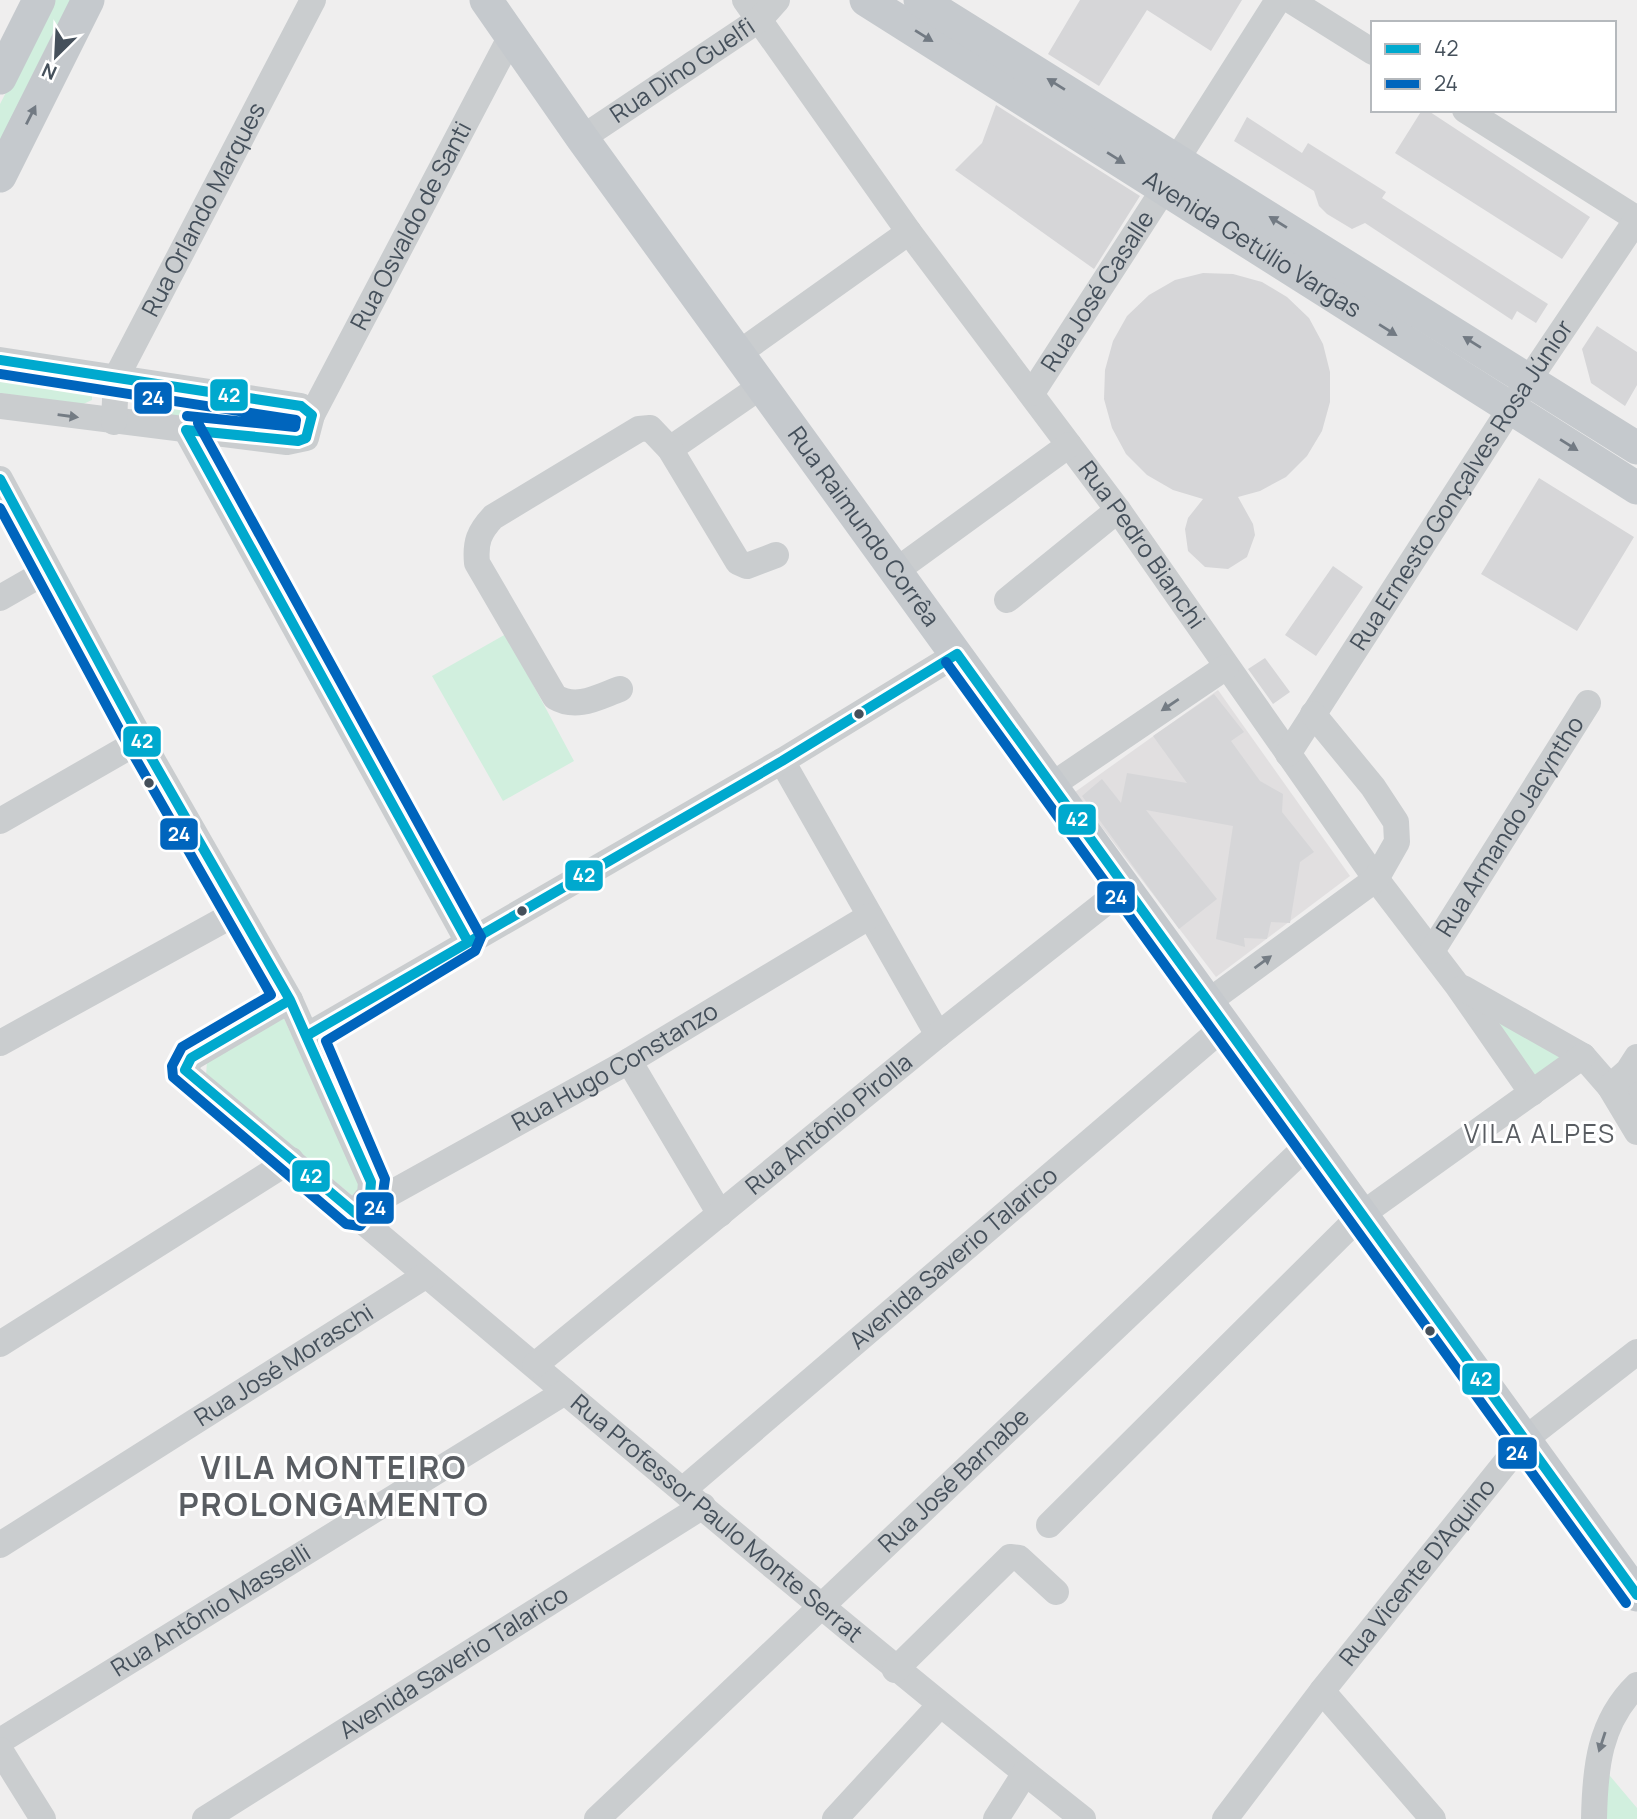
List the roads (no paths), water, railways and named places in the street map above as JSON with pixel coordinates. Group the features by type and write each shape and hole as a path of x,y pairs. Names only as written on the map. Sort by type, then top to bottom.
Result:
{"main road":[{"path":"0,78 39,0"},
{"path":"0,176 88,0"},
{"name":"Rua Raimundo Corrêa","path":"486,0 582,138 897,569 1637,1595"},
{"name":"Avenida Getúlio Vargas","path":"866,0 1530,378 1637,448"},
{"name":"Avenida Getúlio Vargas","path":"920,0 1511,409 1637,488"}],"street":[{"name":"Rua Orlando Marques","path":"114,422 116,378 313,0"},
{"name":"Rua José Casalle","path":"1032,393 1278,0"},
{"path":"1290,0 1371,51"},
{"name":"Rua Dino Guelfi","path":"582,138 761,6"},
{"name":"Rua Pedro Bianchi","path":"761,6 909,232 1118,510 1376,879 1457,985 1532,1093"},
{"name":"Rua Osvaldo de Santi","path":"186,430 298,441 306,438 312,415 511,36"},
{"path":"1468,112 1637,219"},
{"name":"Rua Ernesto Gonçalves Rosa Júnior","path":"1288,754 1530,378 1637,219"},
{"path":"739,353 909,232"},
{"path":"0,360 301,406 312,415"},
{"path":"670,449 763,385"},
{"path":"0,406 186,430 467,940"},
{"path":"620,688 579,704 566,704 555,697 477,563 475,545 481,530 493,517 639,429 650,428 670,449 738,562 747,566 776,555"},
{"path":"897,569 1069,445"},
{"path":"0,479 141,740 309,1035 371,1182 370,1194 355,1213"},
{"path":"1007,600 1118,510"},
{"path":"0,598 47,570"},
{"path":"309,1035 467,940 782,761 957,654"},
{"path":"1052,785 1226,667"},
{"name":"Rua Armando Jacyntho","path":"1432,951 1588,703"},
{"path":"1313,715 1373,787 1396,822 1397,842 1376,879"},
{"path":"0,821 141,740"},
{"path":"782,761 939,1035"},
{"name":"Avenida Saverio Talarico","path":"205,1819 693,1497 1216,1014 1376,879"},
{"name":"Rua Antônio Pirolla","path":"535,1365 939,1035 1125,888"},
{"path":"0,1043 238,912"},
{"name":"Rua Hugo Constanzo","path":"355,1213 629,1061 870,916"},
{"path":"1457,985 1583,1056 1610,1087 1637,1132"},
{"name":"Rua Professor Paulo Monte Serrat","path":"290,1000 191,1058 185,1070 355,1213 425,1276 822,1604 895,1670 1083,1819"},
{"path":"1049,1525 1361,1214 1583,1056"},
{"path":"1610,1087 1628,1071 1637,1057"},
{"path":"629,1061 720,1214"},
{"path":"1610,1087 1624,1088 1637,1095"},
{"name":"Rua José Barnabe","path":"597,1819 1310,1143"},
{"path":"0,1344 291,1160"},
{"name":"Rua José Moraschi","path":"0,1545 425,1276"},
{"name":"Rua Vicente D'Aquino","path":"1225,1819 1322,1691 1524,1440 1637,1352"},
{"name":"Rua Antônio Masselli","path":"0,1741 565,1392"},
{"path":"895,1670 1010,1557 1019,1558 1056,1592"},
{"path":"1594,1819 1595,1780 1600,1747 1616,1708 1637,1685"},
{"path":"1322,1691 1433,1819"},
{"path":"835,1819 939,1706"},
{"path":"0,1750 43,1819"},
{"path":"996,1819 1025,1773"}],"district":[{"name":"VILA ALPES","path":"1540,1134"},
{"name":"VILA MONTEIRO PROLONGAMENTO","path":"334,1486"}]}
